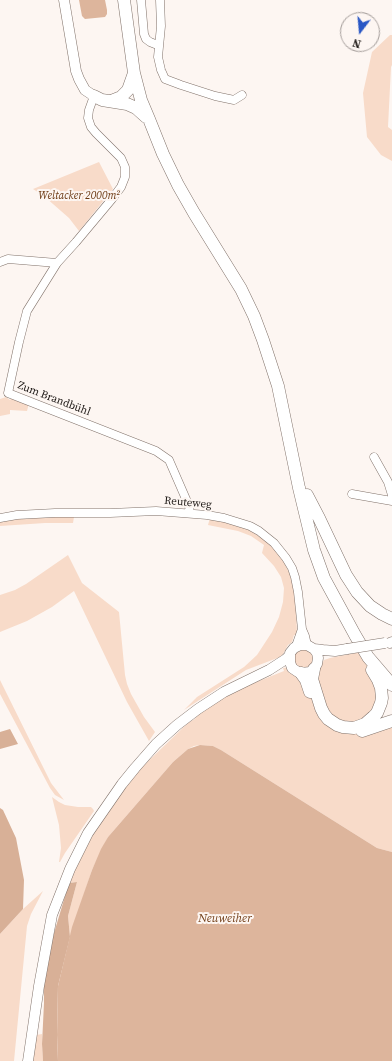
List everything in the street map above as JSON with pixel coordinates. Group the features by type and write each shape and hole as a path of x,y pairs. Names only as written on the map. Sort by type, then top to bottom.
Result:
{"highway":[{"path":"124,0 134,73 141,100 163,154 178,185 241,289 254,316 266,347 278,386 299,488 314,550 324,578 368,657 392,685"},
{"path":"129,36 153,111 184,180 237,267 252,295 274,346 289,396 313,523 328,569 339,593 358,626 380,660 392,674"},
{"path":"111,101 121,97 128,90 134,73"},
{"path":"94,96 102,100 127,104 136,108 149,119"},
{"path":"307,495 346,576 357,592 370,606 392,619"},
{"path":"313,655 312,679 324,714 337,725 354,728 365,724 373,717 377,713 381,703 381,688 372,670 368,657"},
{"path":"297,671 306,680 319,715 328,725 333,728 345,732 353,732 392,721"}],"main road":[{"path":"64,0 76,71 85,90 94,96"},
{"path":"28,1061 39,986 52,915 70,868 88,833 102,812 130,773 148,752 168,733 198,709 219,695 269,670 286,659 296,646 300,645 313,655 390,643"},
{"path":"269,670 289,667 297,671 310,672 313,655"},
{"path":"289,656 290,662 297,671"}],"street":[{"path":"141,0 146,39 155,44 159,44"},
{"path":"160,0 161,26 158,57 161,70 165,78 181,85 234,100 242,95"},
{"name":"Zum Brandbühl","path":"94,96 88,118 91,127 121,158 125,167 125,177 121,187 112,199 57,263 27,311 4,394 156,451 169,460 189,506 190,513"},
{"path":"0,262 8,258 57,263"},
{"path":"374,458 388,482 392,495"},
{"path":"352,494 392,501"},
{"name":"Reuteweg","path":"0,518 17,515 55,513 156,511 190,513 224,518 239,522 259,531 274,543 286,558 295,577 302,629 313,655"},
{"name":"Reuteweg","path":"296,646 302,629"}],"green space":[{"path":"390,35 392,35 392,65 388,127 392,130 392,161 381,155 367,137 363,93 372,52 380,52 380,44"},
{"name":"Weltacker 2000m²","path":"99,162 113,189 79,231 69,218 45,197 33,189"},
{"path":"6,397 10,400 12,397 29,403 27,411 10,410 10,414 0,416 0,399"},
{"path":"39,517 74,517 73,523 0,526 0,522"},
{"path":"210,518 243,527 251,531 269,543 282,558 292,578 296,602 297,635 294,635 292,642 288,645 280,657 246,670 184,710 197,697 244,667 257,655 272,632 279,617 283,602 284,588 281,577 274,566 262,553 264,545 251,536 238,531 208,525"},
{"path":"68,555 82,583 119,612 127,684 144,717 155,732 149,741 127,702 74,591 52,607 27,621 0,632 0,595 15,590 26,584"},
{"path":"296,646 317,653 306,680 316,709 328,725 392,721 392,852 377,848 221,750 213,746 194,746 188,749 173,762 108,837 92,870 70,937 68,916 77,882 69,883 77,863 100,821 140,769 189,722 195,719 198,714 245,686 284,671 283,668 289,667"},
{"path":"360,652 374,678 378,699 369,716 354,724 337,721 326,710 316,672 324,660"},
{"path":"0,680 51,783 64,800 55,795 50,788 0,694"},
{"path":"52,797 65,805 91,807 94,811 60,862 61,848 59,825"},
{"path":"43,891 31,914 27,926 14,1061 0,1061 0,934 23,909"},
{"path":"42,1034 43,1061 32,1061 36,1035"}],"shaded area":[{"path":"10,729 18,744 0,749 0,732"},
{"path":"0,808 3,810 16,838 24,880 23,909 0,934"},
{"path":"77,882 68,916 70,937 58,986 58,1061 43,1061 42,1044 44,982 51,943 69,883"}],"water":[{"path":"79,0 105,0 107,14 105,17 85,19 82,16"},
{"name":"Neuweiher","path":"200,745 213,746 221,750 377,848 392,852 392,1061 58,1061 58,986 72,927 101,849 108,837 173,762 188,749"}]}
